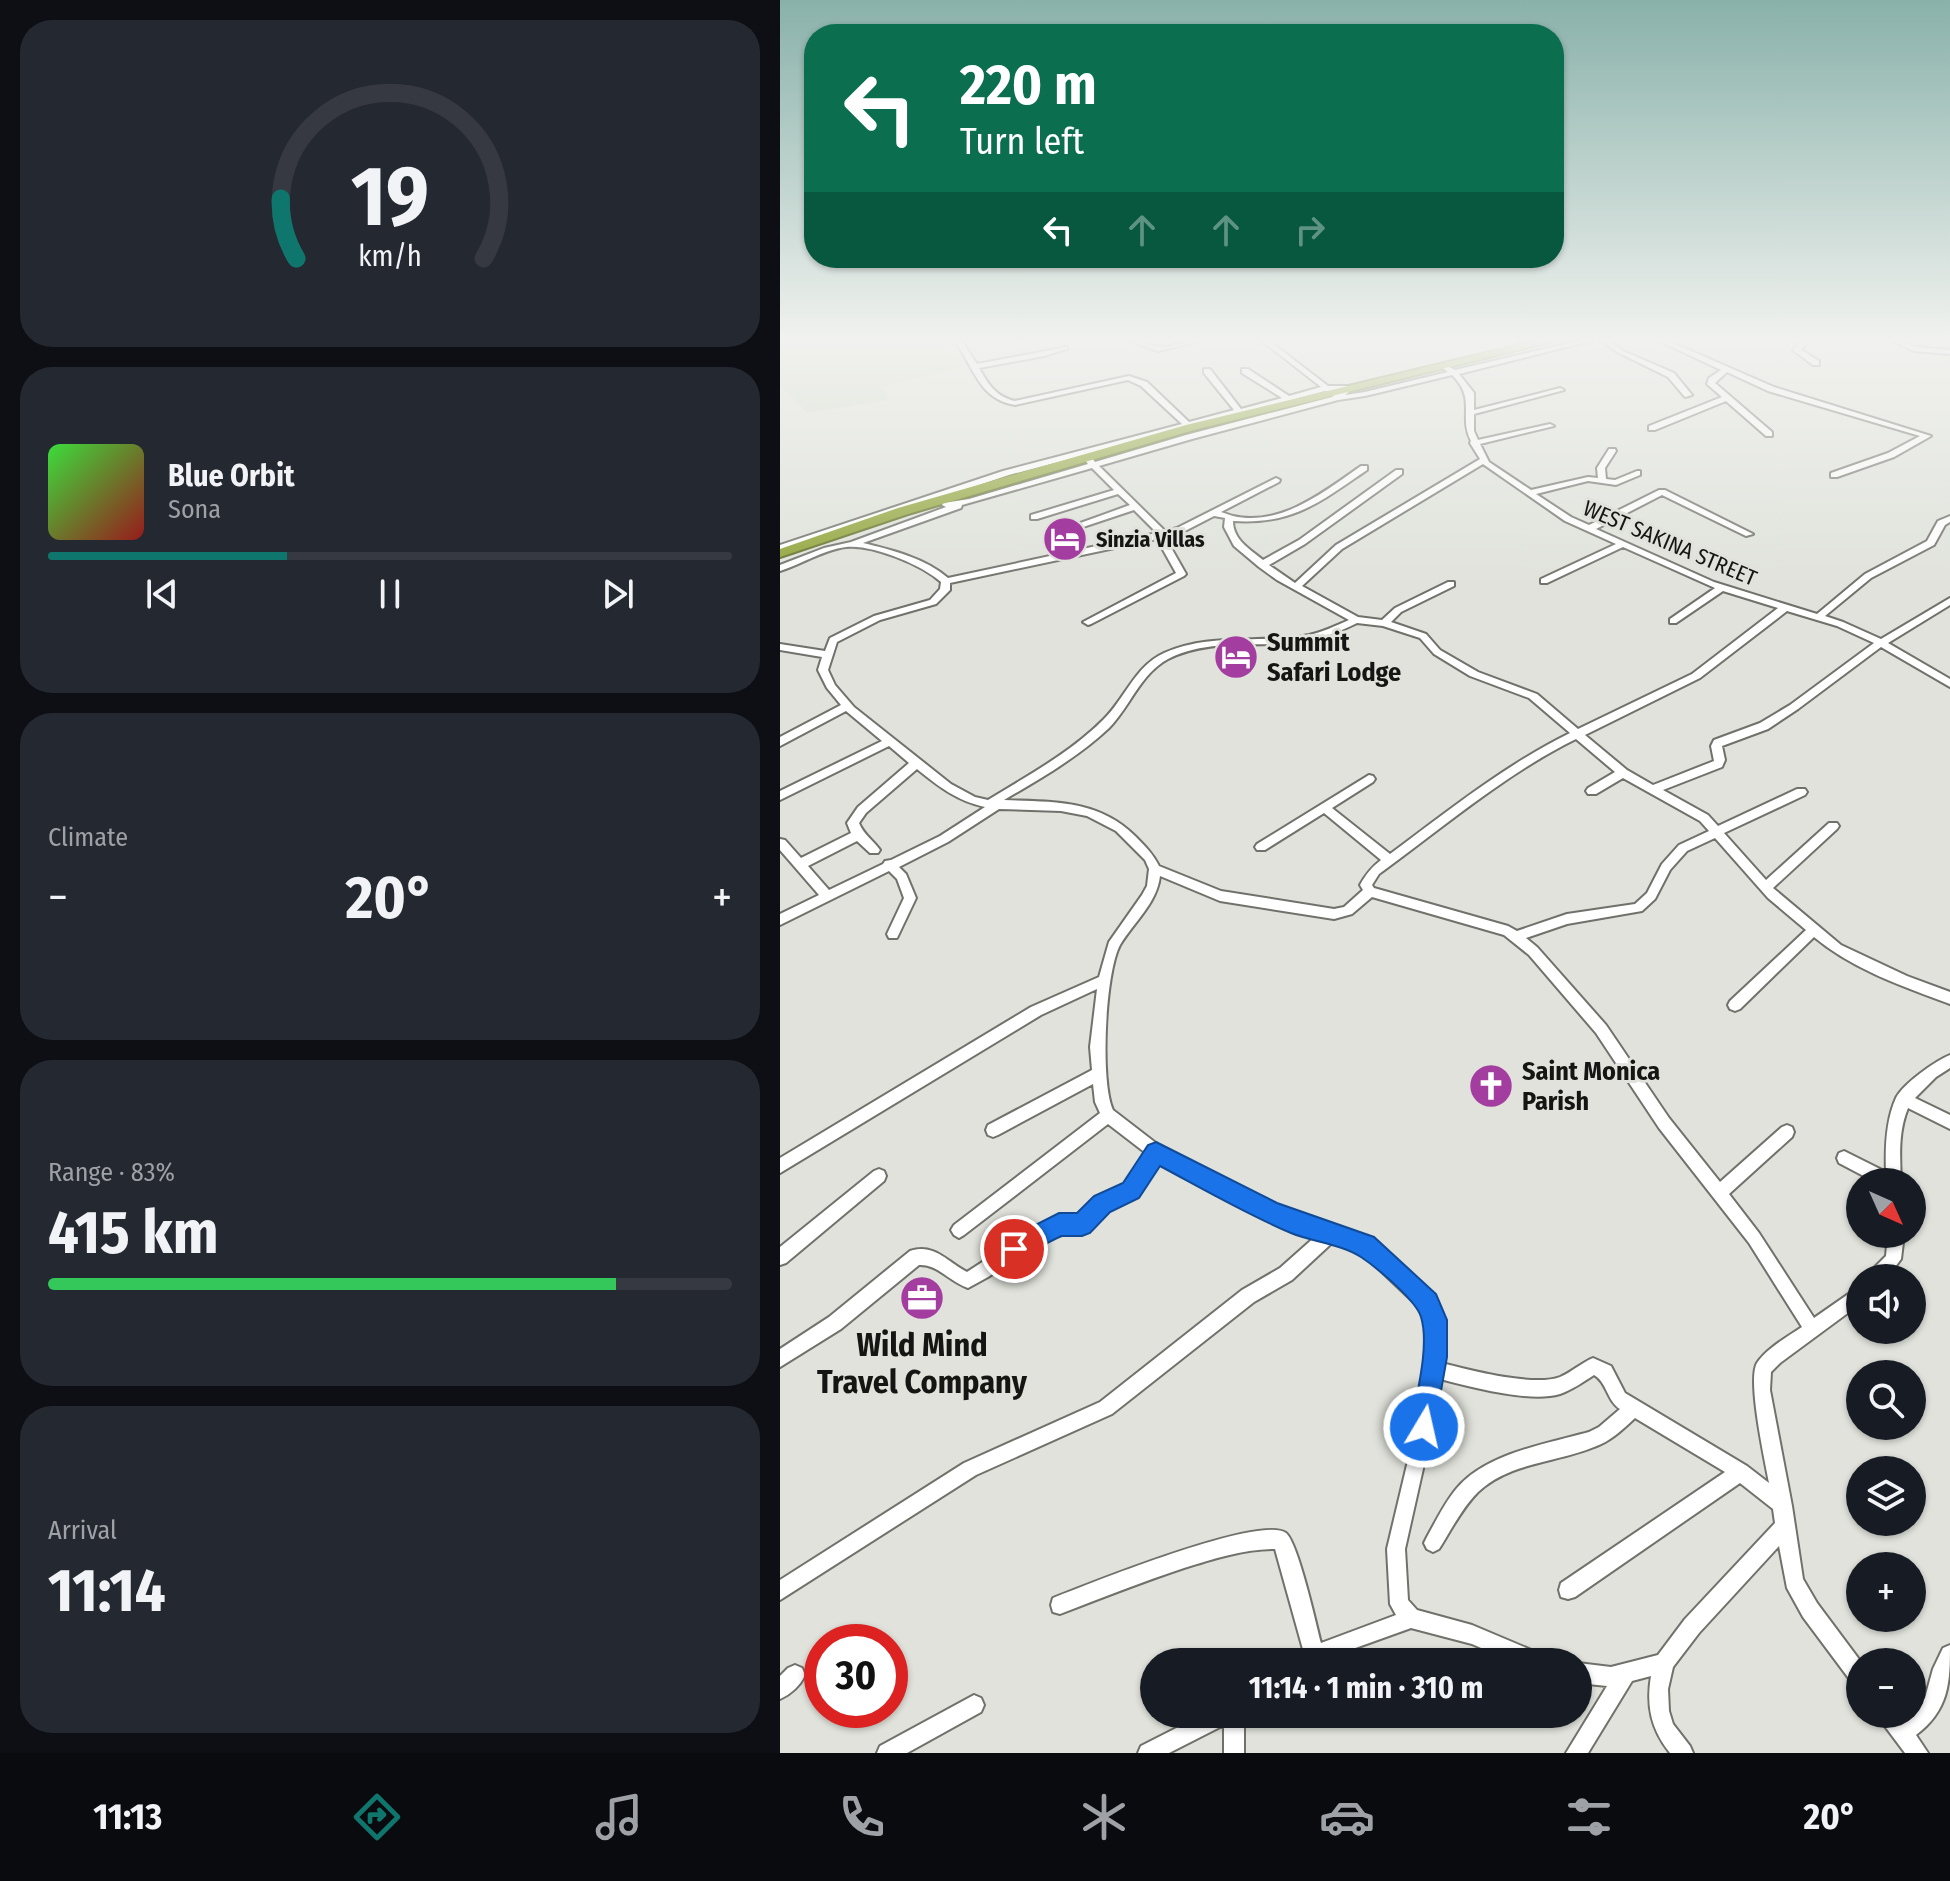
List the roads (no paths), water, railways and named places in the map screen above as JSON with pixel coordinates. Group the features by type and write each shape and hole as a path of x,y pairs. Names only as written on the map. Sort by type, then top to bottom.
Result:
{"highway":[{"path":"780,560 1217,422"},
{"path":"780,550 1186,423 1208,425"}],"street":[{"path":"1186,423 1192,422"},
{"path":"780,568 1091,462 1231,422"},
{"name":"WEST SAKINA STREET","path":"1471,422 1474,443 1489,467 1589,529 1721,588 1820,616 1881,643 1950,684"},
{"path":"1652,428 1667,422"},
{"path":"1754,422 1769,434"},
{"path":"1834,475 1891,455 1927,436 1880,422"},
{"path":"1474,443 1550,426"},
{"path":"1602,480 1601,468 1612,451"},
{"path":"1297,586 1339,547 1484,460"},
{"path":"1088,622 1181,574 1162,535 1091,462"},
{"path":"1214,513 1260,521 1281,517 1323,496 1364,468"},
{"path":"1262,565 1302,542 1399,472"},
{"path":"1528,493 1588,479 1616,483 1637,473"},
{"path":"852,544 920,562 946,581 1162,535 1214,513 1276,480"},
{"path":"1034,517 1120,491"},
{"path":"1589,529 1663,492 1749,534"},
{"path":"946,505 965,503"},
{"path":"1065,530 1136,506"},
{"path":"1230,518 1228,527 1232,537 1262,565 1356,620 1384,623 1423,636 1437,652 1482,678 1524,691 1578,732 1623,773 1690,808 1717,830 1766,888 1837,949 1902,980 1950,998"},
{"path":"1820,616 1868,576 1931,543 1941,523 1950,519"},
{"path":"1544,581 1623,544"},
{"path":"946,581 945,590 933,602 905,608 849,630 833,640 823,670 847,706 947,787 972,800 994,804 1061,807 1090,812 1131,838 1155,869 1220,896 1334,914 1348,911 1370,891"},
{"path":"1384,623 1398,610 1451,584"},
{"path":"1673,621 1721,588"},
{"path":"1651,790 1718,764 1718,743 1764,726 1881,643 1950,601"},
{"path":"1787,606 1696,676 1578,732 1490,786 1391,861 1366,885 1370,891 1481,922 1518,936 1601,1029 1664,1123 1754,1238 1811,1327"},
{"path":"780,920 944,839 1105,726 1138,678 1169,655 1223,639 1283,643 1307,639 1331,633 1356,620"},
{"path":"780,647 826,654"},
{"path":"780,742 847,706"},
{"path":"780,796 891,741"},
{"path":"874,850 858,835 853,823 916,763"},
{"path":"1592,791 1623,773"},
{"path":"1261,847 1369,779"},
{"path":"1518,936 1567,919 1622,913 1638,908 1651,896 1672,859 1697,839 1801,792"},
{"path":"1324,807 1391,861"},
{"path":"1766,888 1833,826"},
{"path":"801,864 858,835"},
{"path":"781,843 826,895"},
{"path":"889,864 902,877 910,898 893,934"},
{"path":"1155,869 1147,898 1113,946 1105,980 1097,1047 1102,1102 1108,1115 1156,1152 1297,1224 1366,1246 1427,1303 1434,1320 1429,1406 1396,1549 1396,1592 1399,1604 1411,1618 1472,1635 1503,1648"},
{"path":"1735,1005 1813,931"},
{"path":"780,1166 1036,1011 1105,980"},
{"path":"1893,1168 1895,1128 1903,1099 1923,1077 1950,1061"},
{"path":"993,1130 1098,1074"},
{"path":"1903,1099 1950,1122"},
{"path":"959,1230 1108,1115"},
{"path":"1719,1193 1787,1132"},
{"path":"780,1359 835,1323 916,1257 941,1261 958,1279 968,1280 1029,1239 1059,1224 1082,1225 1102,1204 1131,1190 1156,1152"},
{"path":"1844,1158 1864,1168"},
{"path":"780,1257 879,1176"},
{"path":"780,1591 970,1469 1106,1408 1248,1296 1286,1274 1331,1233"},
{"path":"1846,1303 1811,1327 1763,1369 1762,1390 1794,1581 1810,1610 1846,1658"},
{"path":"1432,1369 1480,1381 1546,1388 1559,1386 1593,1366 1597,1367 1605,1372 1619,1399 1741,1472 1784,1516"},
{"path":"1433,1543 1462,1496 1475,1483 1513,1461 1591,1440 1605,1433 1633,1409"},
{"path":"1568,1590 1741,1472"},
{"path":"1683,1753 1661,1721 1656,1705 1664,1663 1784,1516"},
{"path":"1060,1605 1114,1583 1216,1551 1268,1538 1280,1540 1286,1549 1308,1648"},
{"path":"1340,1648 1411,1618"},
{"path":"1902,1733 1935,1712 1941,1703 1946,1687 1943,1673 1950,1655"},
{"path":"1592,1675 1625,1675 1664,1663"},
{"path":"780,1689 795,1675"},
{"path":"1576,1753 1625,1675"},
{"path":"887,1753 974,1705"},
{"path":"1148,1753 1197,1728"},
{"path":"1234,1728 1234,1753"},
{"path":"1898,1728 1918,1753"}],"place":[{"name":"Sinzia Villas","path":"1065,539"},
{"name":"Summit Safari Lodge","path":"1236,657"},
{"name":"Saint Monica Parish","path":"1491,1086"},
{"name":"Wild Mind Travel Company","path":"922,1298"}]}
